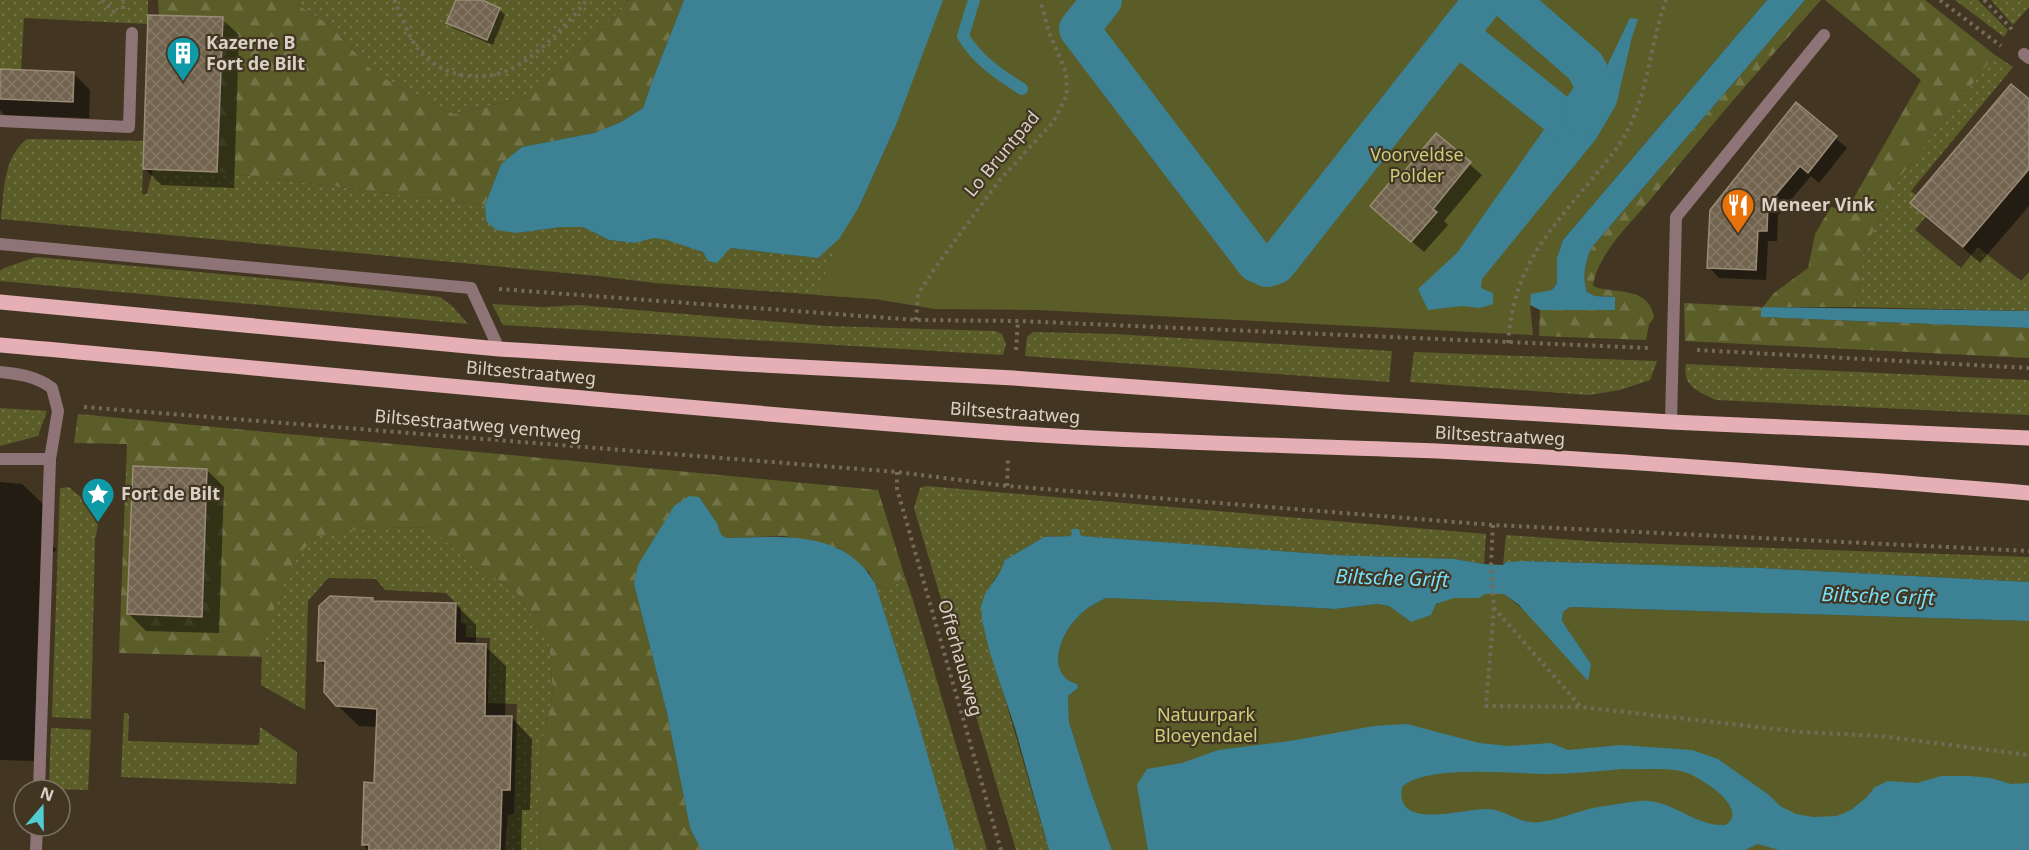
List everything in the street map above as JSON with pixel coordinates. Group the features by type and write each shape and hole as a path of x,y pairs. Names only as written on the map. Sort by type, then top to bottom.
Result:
{"main road":[{"name":"Biltsestraatweg","path":"0,302 500,349 1014,378 1342,402 1671,422 2029,438"},
{"name":"Biltsestraatweg","path":"0,345 1010,433 1184,443 1437,451 1629,462 2029,493"}],"street":[{"path":"0,121 129,127 132,33"},
{"path":"1671,422 1676,217 1824,35"},
{"path":"0,244 471,288"},
{"name":"Biltsestraatweg","path":"471,288 500,349"},
{"path":"0,372 23,375 42,381 52,388 58,411 50,459 39,778"},
{"path":"0,459 50,459"}],"path":[{"path":"102,0 122,20"},
{"path":"394,0 417,49 438,68 465,77 493,75 519,65 544,44 587,0"},
{"name":"Lo Bruntpad","path":"916,320 918,294 999,181 1053,122 1067,95 1066,72 1040,0"},
{"path":"1508,343 1512,308 1518,286 1541,242 1613,153 1627,131 1642,95 1658,23 1666,0"},
{"path":"1940,0 1996,44 2027,56"},
{"path":"1984,0 2010,27 2027,56"},
{"path":"471,288 916,320 1030,321 1508,343 1672,348 2029,368"},
{"name":"Biltsestraatweg ventweg","path":"57,405 897,472"},
{"path":"897,472 1007,486 1493,525 2029,551"},
{"name":"Offerhausweg","path":"897,472 897,489 1001,850"},
{"path":"1493,525 1491,563 1494,608 1486,706 1581,707 1803,732 1880,736 2029,756"},
{"path":"1494,608 1581,707"}],"green space":[{"path":"0,0 148,0 148,24 24,18 21,69 0,69"},
{"path":"158,0 290,0 330,25 374,73 454,114 529,96 623,8 628,0 684,0 643,108 621,122 594,133 522,147 501,164 485,205 217,172 223,17 159,15"},
{"path":"290,0 628,0 623,8 529,96 454,114 374,73 330,25"},
{"name":"Voorveldse Polder","path":"934,0 1767,0 1563,240 1557,258 1557,283 1552,290 1530,305 1533,335 1038,310 935,309 875,299 817,295 839,239 859,207 896,125"},
{"path":"1805,0 1821,0 1625,228 1608,250 1596,273 1593,285 1595,287 1631,293 1646,301 1654,318 1649,324 1646,340 1539,336 1540,310 1615,310 1615,297 1595,296 1587,292 1585,270 1592,247"},
{"path":"1825,0 1925,0 1995,55 1893,186 1863,255 1856,307 1763,307 1774,293 1808,268 1815,234 1831,207 1847,210 1921,80"},
{"path":"1955,0 1978,0 2008,30 2004,37"},
{"path":"1991,0 2029,0 2029,7 2013,25"},
{"path":"1995,55 2013,67 1911,191 1932,209 1915,230 1961,268 1978,247 2021,281 2029,272 2029,311 1856,307 1863,255 1893,186"},
{"path":"27,139 144,141 142,194 147,194 153,169 217,172 485,205 486,221 516,233 562,227 583,227 609,240 635,243 654,238 668,240 703,252 708,260 730,248 818,258 859,207 875,299 655,283 1,219 9,165 19,146"},
{"path":"36,257 328,284 440,297 452,306 468,324 0,281 0,271 4,268"},
{"path":"1684,303 1763,307 1761,317 2029,328 2029,358 1685,341"},
{"path":"492,304 543,307 578,305 826,326 995,331 1002,334 1006,344 1003,355 503,325"},
{"path":"1033,332 1114,334 1392,351 1389,382 1025,356 1027,337"},
{"path":"1414,352 1657,361 1650,380 1620,390 1589,395 1410,382"},
{"path":"1686,364 2029,380 2029,415 1716,400 1689,383 1686,378"},
{"path":"0,408 47,411 38,436 0,446"},
{"path":"78,414 878,490 904,574 889,590 875,583 869,572 838,548 784,536 727,538 721,535 717,523 699,497 674,506 634,584 667,713 690,828 701,850 541,850 538,836 541,818 537,793 542,743 553,693 549,643 514,588 475,568 430,527 342,531 317,538 295,560 274,609 262,657 119,653 127,444 74,443"},
{"path":"926,486 1486,534 1484,564 1455,559 1335,555 1080,536 1079,529 1072,529 1071,536 1044,537 1005,560 993,581 982,620 1049,850 1016,850 914,508 920,488"},
{"path":"69,487 94,509 98,521 95,539 91,719 52,717 60,488"},
{"path":"430,527 475,568 514,588 549,643 553,693 542,743 537,793 541,818 538,836 541,850 505,850 508,815 514,814 517,704 488,703 490,638 466,637 466,624 461,623 461,608 446,593 385,590 376,579 328,578 308,601 305,710 261,685 264,643 273,609 287,575 305,547 316,538 339,531"},
{"path":"1506,535 1602,542 2029,557 2029,582 1760,568 1522,561 1506,562 1503,565"},
{"path":"904,574 987,850 955,850 949,832 909,690 875,583 889,590"},
{"name":"Natuurpark Bloeyendael","path":"1484,594 1504,594 1591,664 1562,621 1563,612 1570,607 2029,621 2029,850 1112,850 1069,722 1068,696 1078,688 1077,684 1067,679 1061,672 1059,663 1061,643 1066,633 1071,624 1088,608 1106,598 1335,609 1377,604 1389,606 1411,622 1446,600 1477,597"},
{"path":"124,713 128,713 129,717 128,741 259,745 260,727 297,752 296,784 121,777"},
{"path":"51,728 91,730 88,790 72,790 72,778 49,778"}],"water":[{"path":"684,0 943,0 896,125 859,207 839,239 818,258 730,248 717,263 708,261 703,252 667,240 654,238 635,243 609,240 583,227 562,227 516,233 496,230 486,221 485,205 501,164 522,147 594,133 621,122 643,108"},
{"path":"1767,0 1805,0 1592,247 1585,270 1587,292 1595,296 1615,297 1615,310 1540,310 1530,305 1531,294 1552,290 1557,283 1557,258 1563,240"},
{"path":"1630,18 1638,19 1616,105 1596,139 1482,279 1481,288 1493,293 1493,304 1480,308 1462,306 1428,310 1418,289 1457,253 1589,66 1602,71 1607,66"},
{"path":"1763,307 2029,311 2029,328 1761,317"},
{"path":"689,496 699,497 717,523 721,535 727,538 789,538 829,545 846,553 862,566 875,583 909,690 955,850 701,850 690,828 667,713 634,584 638,565 674,506"},
{"name":"Biltsche Grift","path":"1072,529 1079,529 1081,536 1335,555 1455,559 1484,564 1503,565 1506,562 1522,561 1760,568 2029,582 2029,621 1570,607 1563,612 1562,621 1591,664 1588,681 1519,605 1504,594 1485,594 1479,598 1454,598 1436,604 1431,615 1411,622 1389,606 1377,604 1335,609 1106,598 1084,611 1071,624 1061,643 1059,663 1061,672 1067,679 1077,684 1078,688 1068,696 1069,722 1112,850 1049,850 1015,728 990,653 981,606 985,594 1005,560 1044,537 1071,536"},
{"path":"1407,724 1479,743 1509,746 1551,743 1568,750 1621,745 1692,750 1718,759 1769,795 1780,806 1796,814 1813,817 1837,816 1851,810 1875,787 1888,781 1917,783 1941,776 1969,776 1991,778 2011,784 2029,783 2029,850 1779,850 1758,844 1745,850 1148,850 1137,785 1147,769 1182,763 1218,750 1290,741 1374,726","holes":["1623,769 1670,770 1692,775 1711,786 1728,802 1732,810 1732,818 1726,825 1715,825 1668,806 1643,801 1594,808 1553,820 1533,822 1488,809 1433,814 1419,813 1409,809 1402,801 1402,787 1430,775 1471,772 1557,774"]}],"building":[{"path":"456,0 482,0 500,8 487,40 446,23"},
{"name":"Kazerne B Fort de Bilt","path":"148,15 223,17 217,172 143,169"},
{"path":"0,69 74,72 73,102 0,99"},
{"path":"2011,84 2029,99 2029,169 1963,247 1910,203"},
{"path":"1796,102 1837,136 1808,173 1800,166 1768,204 1767,231 1758,231 1756,270 1707,268 1710,210"},
{"path":"1436,133 1471,162 1433,209 1437,212 1411,242 1370,206 1395,176 1398,179"},
{"path":"133,466 207,469 202,617 127,614"},
{"path":"330,596 373,598 373,601 456,603 455,643 486,644 485,716 512,716 510,790 502,790 500,850 369,850 369,845 362,845 364,782 374,783 377,709 336,706 324,692 325,661 317,661 319,606"}],"waterway":[{"path":"974,0 963,36 982,60 1022,89"},
{"path":"1102,0 1079,29 1256,262 1267,267 1276,264 1454,38"},
{"path":"1484,0 1457,34 1573,127"},
{"path":"1509,0 1585,66 1599,92 1581,117"}],"place":[{"name":"Kazerne B Fort de Bilt","path":"183,82"},
{"name":"Meneer Vink","path":"1738,234"},
{"name":"Fort de Bilt","path":"98,523"}]}
